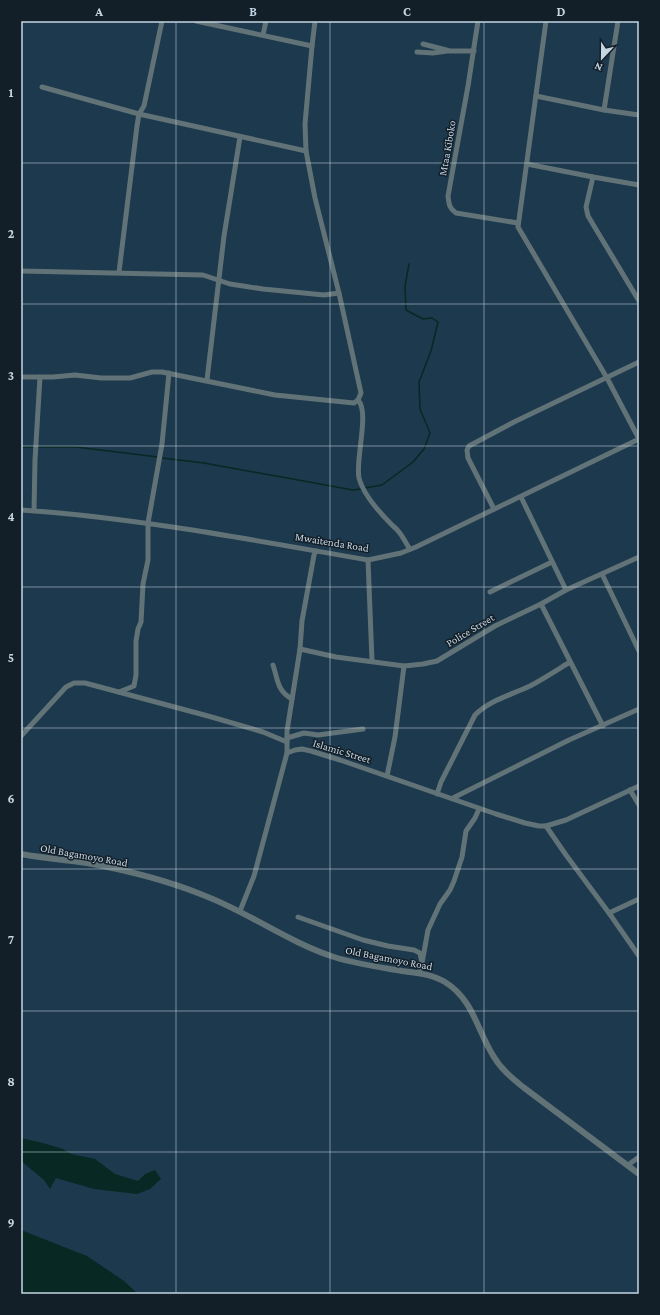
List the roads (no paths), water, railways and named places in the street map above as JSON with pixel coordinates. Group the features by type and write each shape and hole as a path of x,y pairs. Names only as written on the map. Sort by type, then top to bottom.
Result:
{"street":[{"path":"119,272 137,126 144,106 162,21"},
{"path":"196,21 312,46"},
{"path":"264,35 266,21"},
{"path":"315,21 305,124 306,151 315,198 339,293 360,393 358,400 361,407 362,427 358,464 360,480 364,491 385,519 399,532 410,549"},
{"name":"Mtaa Kiboko","path":"478,21 448,196 449,205 456,213 518,223"},
{"path":"546,21 518,223 520,232 607,378 639,439"},
{"path":"604,110 618,21"},
{"path":"423,44 450,51"},
{"path":"417,52 433,53 474,51"},
{"path":"42,87 140,114 306,151"},
{"path":"536,96 604,110 639,115"},
{"path":"207,380 224,236 240,136"},
{"path":"527,164 639,185"},
{"path":"593,177 586,212 639,301"},
{"path":"21,271 203,275 230,284 250,287 324,296 339,293"},
{"path":"494,509 468,458 467,450 469,446 514,422 639,362"},
{"path":"21,377 75,375 101,378 130,378 152,372 169,373 207,380 234,388 289,397 354,403 358,400"},
{"path":"120,692 134,686 136,675 136,641 141,622 143,584 148,560 148,523 156,468 162,444 169,373"},
{"path":"34,511 35,460 40,377"},
{"name":"Mwaitenda Road","path":"21,510 148,523 316,550 368,560 390,556 410,549 639,439"},
{"path":"521,497 566,590"},
{"path":"240,911 254,876 287,753 287,740 305,604 316,550"},
{"name":"Police Street","path":"300,649 336,657 404,666 437,661 496,626 566,590 639,557"},
{"path":"368,560 372,661"},
{"path":"490,592 552,562"},
{"path":"602,574 639,651"},
{"path":"541,604 602,726"},
{"path":"438,794 441,782 475,715 482,708 530,685 570,662"},
{"path":"273,664 281,691 292,699"},
{"path":"387,776 395,737 404,666"},
{"path":"21,736 66,687 74,683 85,683 120,692 287,740 304,733 318,735 363,730"},
{"path":"453,798 569,740 639,709"},
{"name":"Islamic Street","path":"287,753 302,749 311,751 479,808 539,826 546,826 566,820 639,786"},
{"path":"630,790 639,806"},
{"path":"419,973 428,930 440,904 450,890 454,881 462,857 466,831 475,818 479,808"},
{"path":"546,826 639,956"},
{"name":"Old Bagamoyo Road","path":"21,854 88,864 136,874 203,895 240,911 308,947 333,957 352,962 419,973 435,977 446,982 458,992 470,1007 493,1057 507,1073 523,1087 639,1174"},
{"path":"609,913 639,899"},
{"path":"298,917 363,940 414,950 420,953 422,962"},
{"path":"628,1165 639,1157"}],"waterway":[{"path":"365,488 382,485 413,462 424,449 430,433 420,409 419,382 431,351 438,322 432,318 423,319 406,310 405,286 409,264"},
{"path":"21,447 76,447 158,457"},
{"path":"162,458 204,463 353,490 361,489"}]}
